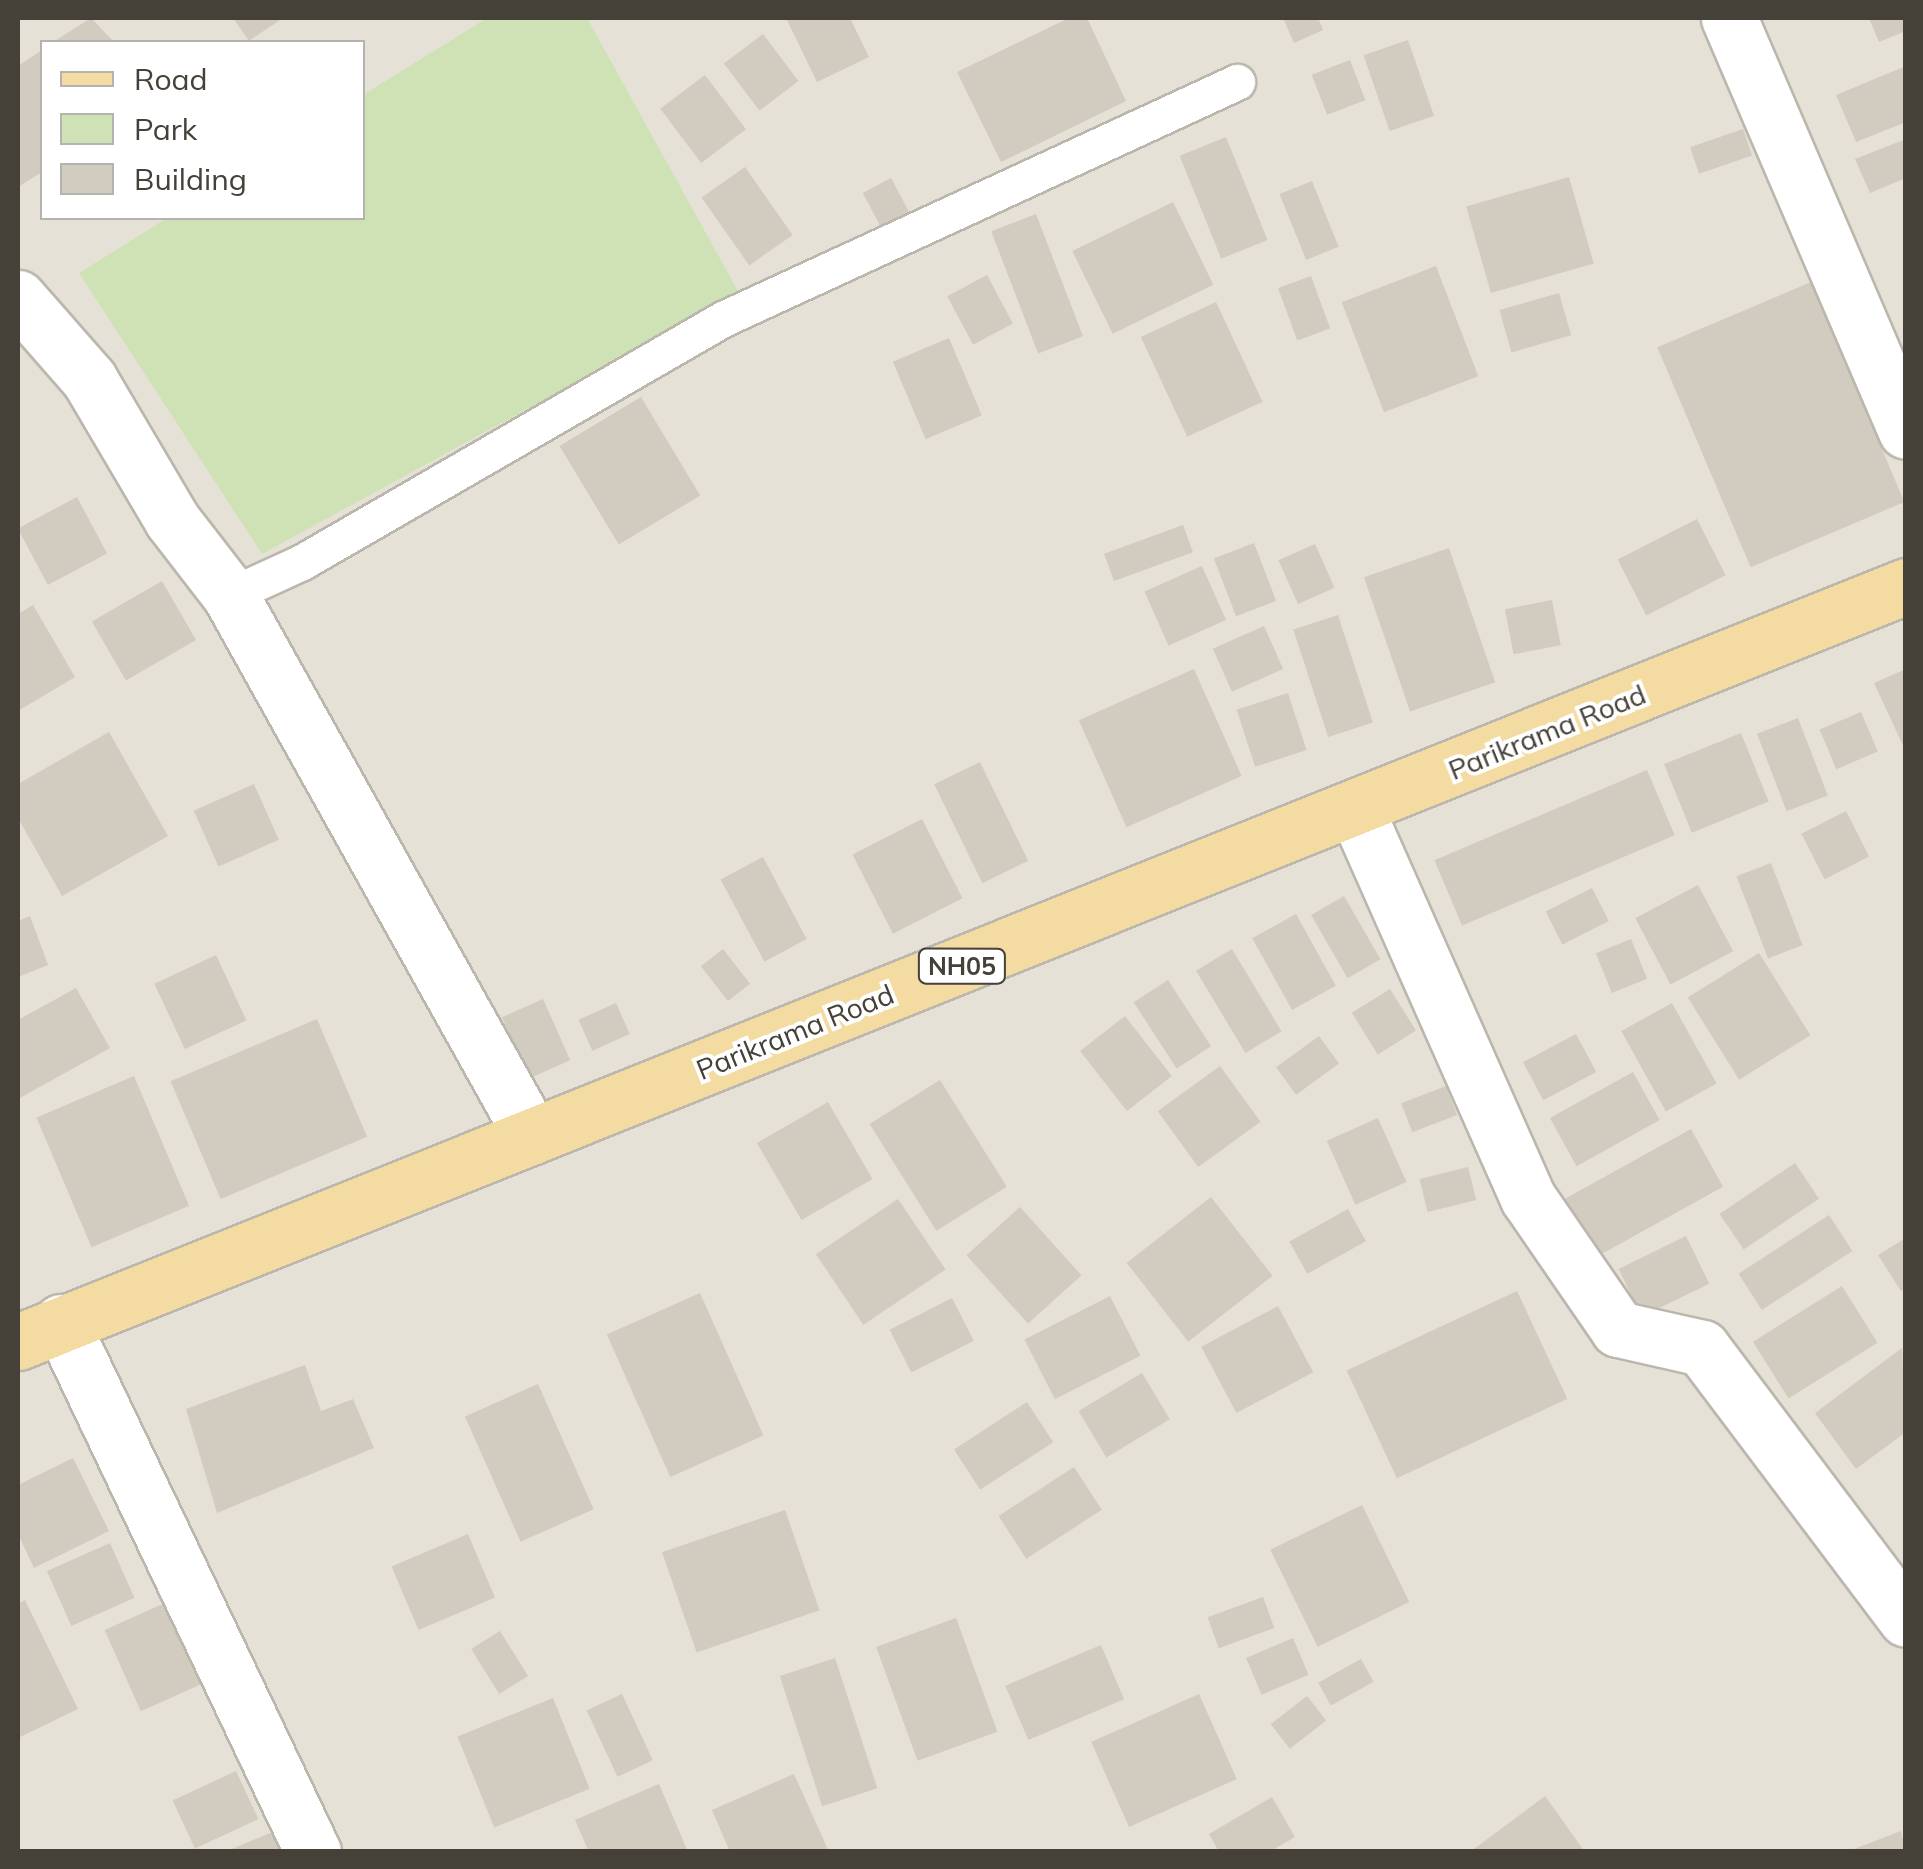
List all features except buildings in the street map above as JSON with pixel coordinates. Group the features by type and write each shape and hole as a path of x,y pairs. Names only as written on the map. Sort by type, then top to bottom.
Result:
{"main road":[{"name":"Parikrama Road","path":"39,1332 1356,810 1906,586"}],"street":[{"path":"1728,18 1906,431"},
{"path":"18,298 89,380 172,520 230,595 532,1136"},
{"path":"1356,810 1528,1198 1618,1329 1702,1348 1906,1619"},
{"path":"39,1332 313,1852"}],"lane":[{"path":"230,595 302,562 725,318 1238,82"}],"shaded area":[{"path":"18,18 1905,18 1905,1851 18,1851"}],"green space":[{"path":"487,18 587,18 739,293 262,554 79,273 164,220 365,220 365,94"}]}
